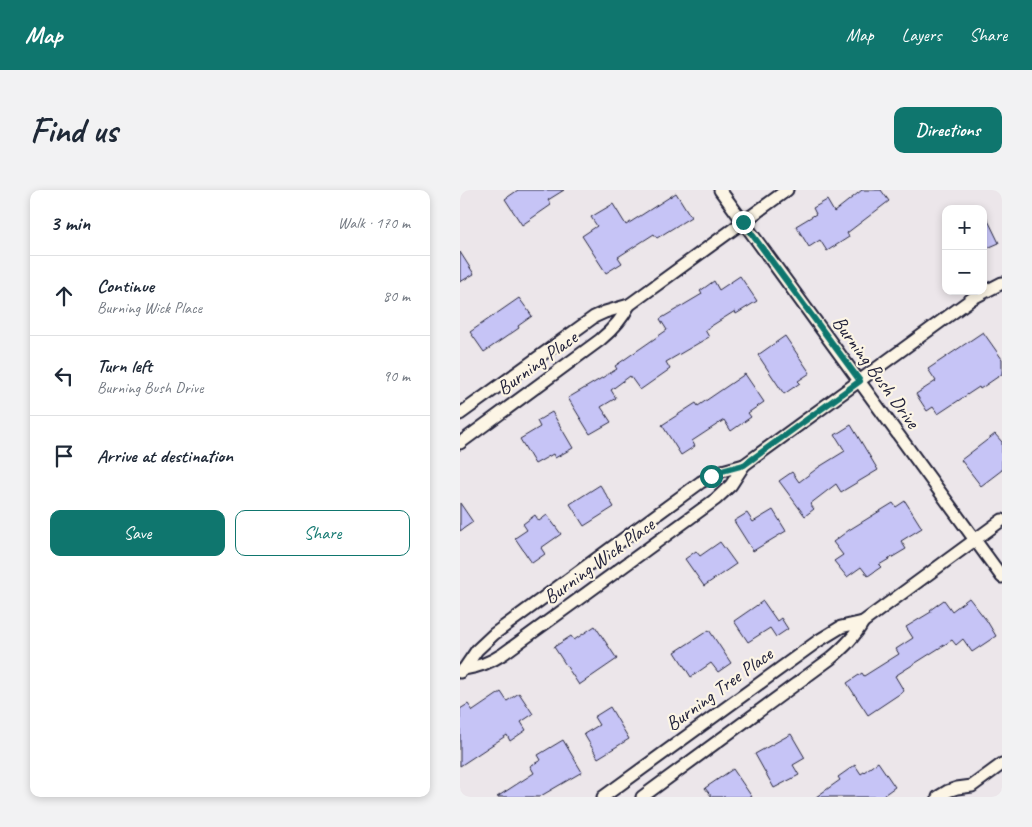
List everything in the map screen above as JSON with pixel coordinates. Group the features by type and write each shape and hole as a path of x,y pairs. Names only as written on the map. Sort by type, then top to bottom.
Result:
{"street":[{"name":"Burning Bush Drive","path":"720,190 1002,577"},
{"name":"Burning Place","path":"460,414 594,317 629,305 787,190"},
{"name":"Burning Wick Place","path":"462,670 495,660 716,499 731,485 744,465 973,298 1002,283"},
{"name":"Burning Place","path":"460,442 600,340 624,316 629,305"},
{"name":"Burning Wick Place","path":"462,670 477,650 494,634 677,500 711,476 727,469 744,465"},
{"name":"Burning Tree Place","path":"642,797 830,659 849,642 863,622 1002,520"},
{"name":"Burning Tree Place","path":"603,797 818,640 841,627 863,622"},
{"path":"938,797 957,788 972,786 1002,764"},
{"path":"969,797 972,786"}],"building":[{"path":"518,190 564,190 548,200 551,205 522,225 505,199"},
{"path":"862,190 881,190 889,201 847,233 849,237 827,251 820,240 809,247 796,226 816,214 813,208 827,200 834,212"},
{"path":"676,193 691,217 657,238 654,234 618,257 622,263 606,273 582,236 597,226 591,217 613,204 626,225"},
{"path":"987,218 999,243 987,248"},
{"path":"460,252 474,274 460,282"},
{"path":"740,276 757,301 736,314 735,311 705,330 709,337 666,362 670,369 640,390 630,376 611,390 616,398 601,407 611,422 590,434 568,398 617,369 615,366 667,330 660,319 702,294 700,291 714,281 719,290"},
{"path":"519,298 532,316 518,326 519,328 484,352 470,332"},
{"path":"983,332 1002,359 1002,374 938,414 933,407 927,411 916,394 936,381 928,369"},
{"path":"785,336 810,373 784,394 758,355"},
{"path":"745,374 764,402 748,413 751,417 731,431 724,420 692,441 695,446 681,455 662,425 696,403 698,406"},
{"path":"552,412 573,448 555,458 553,454 535,464 520,439 540,427 537,421"},
{"path":"851,425 878,470 841,492 836,484 810,504 814,509 805,516 779,481 792,472 799,482 845,451 835,435"},
{"path":"995,434 1002,442 1002,470 981,486 961,460"},
{"path":"600,485 614,507 584,526 570,504"},
{"path":"905,501 922,528 901,541 906,549 879,565 881,567 868,576 861,567 847,577 834,561 843,555 833,542 893,503 896,507"},
{"path":"460,503 473,522 460,531"},
{"path":"773,510 786,531 753,551 734,521 747,513 753,522"},
{"path":"535,515 539,521 547,515 561,534 541,548 545,554 532,563 515,538 527,530 523,524"},
{"path":"720,542 736,564 704,586 685,559 696,551 700,556"},
{"path":"969,598 996,636 972,652 963,639 956,645 952,640 895,676 904,691 868,715 847,683 862,673 864,676 899,654 896,649 913,638 906,627 931,612 930,610 944,600 952,611"},
{"path":"763,601 777,621 781,618 788,629 776,637 770,628 748,642 734,621"},
{"path":"595,626 617,659 579,685 554,647 571,636 574,640"},
{"path":"709,630 731,663 718,672 711,663 691,677 675,652"},
{"path":"501,692 507,701 519,693 533,714 521,722 526,730 510,741 507,735 460,766 460,709 468,704 473,711"},
{"path":"610,707 629,739 598,758 584,734 599,725 594,717"},
{"path":"791,734 805,758 793,765 799,775 774,788 755,754"},
{"path":"563,740 582,772 539,797 497,797 534,773 530,766 541,760 538,755"},
{"path":"878,762 895,787 881,797 816,797 840,780 838,777 855,765 861,774"},
{"path":"733,769 752,797 712,797 705,788"}],"route":[{"path":"711,476 732,467 744,465 860,381 743,222"}]}
